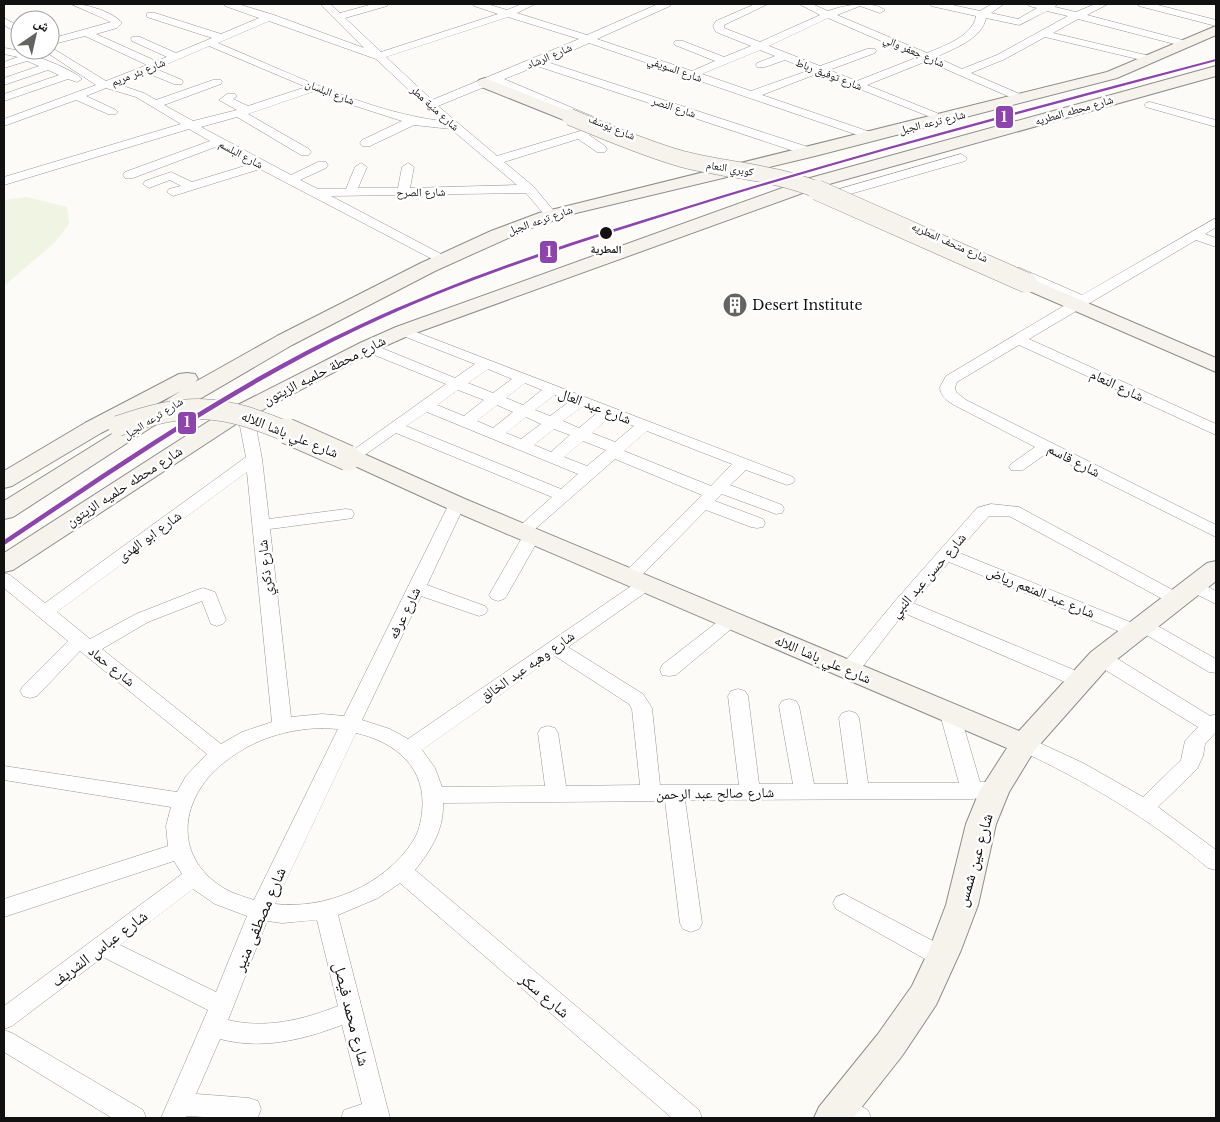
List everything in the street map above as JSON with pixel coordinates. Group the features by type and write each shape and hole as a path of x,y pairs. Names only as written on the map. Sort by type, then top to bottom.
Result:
{"street":[{"path":"76,4 117,22 117,29"},
{"path":"233,5 253,4"},
{"name":"شارع منية مطر","path":"325,4 336,23 378,56 430,105 529,189 547,210"},
{"path":"311,31 336,23 379,4"},
{"name":"شارع السويفي","path":"478,4 588,39 867,135"},
{"path":"233,5 378,56 507,14 530,4"},
{"name":"شارع الرشاد","path":"430,105 537,62 666,4"},
{"name":"شارع توفيق رباط","path":"763,4 720,23 718,26 720,30 934,114"},
{"name":"شارع جعفر والي","path":"804,4 1018,96"},
{"path":"691,75 856,4"},
{"path":"863,4 880,10"},
{"path":"935,4 1019,22 1050,6"},
{"path":"858,84 955,44 980,25 982,14 999,4"},
{"path":"1033,4 1050,6 1078,15 1126,21 1186,44"},
{"path":"963,72 1001,57 1078,15 1104,4"},
{"path":"1126,21 1147,5 1216,23"},
{"path":"150,15 223,38"},
{"path":"60,29 106,16"},
{"name":"شارع بئر مريم","path":"6,121 102,87 270,17"},
{"path":"60,44 86,33 117,29"},
{"path":"60,46 99,39 117,29"},
{"name":"شارع ترعه الجبل","path":"867,135 934,114 1112,75 1216,30"},
{"path":"86,33 178,82"},
{"path":"1044,34 1150,59"},
{"path":"136,39 177,57"},
{"path":"679,42 725,61"},
{"name":"شارع البلسان","path":"210,43 315,87 412,121 455,126"},
{"path":"750,95 871,51"},
{"name":"شارع البلسم","path":"60,56 102,87 131,91 219,142 436,257"},
{"path":"761,65 784,56"},
{"path":"4,65 19,60"},
{"path":"35,60 102,87"},
{"name":"شارع النصر","path":"537,62 804,150"},
{"path":"4,82 49,66"},
{"name":"شارع محطه المطريه","path":"403,331 816,182 1216,70"},
{"path":"4,98 69,75"},
{"name":"كوبري النعام","path":"489,81 570,117 645,147 705,164 756,172 803,184 1027,283"},
{"name":"شارع يوسف","path":"489,81 677,153 733,163"},
{"path":"156,104 217,82"},
{"path":"5,179 244,111 315,87"},
{"path":"77,96 112,112"},
{"path":"231,96 225,100 305,152"},
{"name":"شارع ترعه الجبل","path":"4,512 192,393 334,313 438,261 550,214 1018,96"},
{"path":"1150,105 1216,124"},
{"path":"366,143 412,121"},
{"path":"494,161 607,126"},
{"path":"579,134 601,149"},
{"path":"128,176 219,142"},
{"name":"شارع ترعه الجبل","path":"4,481 93,428 290,324 385,277 547,210 733,163 804,150"},
{"path":"840,193 961,158"},
{"path":"172,192 262,164"},
{"path":"291,180 322,165"},
{"path":"350,193 361,167"},
{"path":"403,192 408,167"},
{"path":"149,184 171,176 191,186"},
{"name":"شارع متحف المطريه","path":"816,182 1216,366"},
{"name":"شارع الصرح","path":"314,193 529,189"},
{"path":"1017,339 1216,222"},
{"path":"1196,235 1216,243"},
{"name":"شارع متحف المطريه","path":"1027,283 1080,303"},
{"name":"شارع محطة حلميه الزيتون","path":"245,410 367,347 403,331"},
{"name":"شارع عبد العال","path":"403,331 787,480"},
{"name":"شارع قاسم","path":"1017,339 950,379 946,384 947,391 952,398 1216,532"},
{"name":"شارع النعام","path":"1017,339 1216,430"},
{"path":"367,347 580,434 712,494 757,523"},
{"path":"351,457 485,364"},
{"path":"466,422 522,378"},
{"path":"495,434 552,390"},
{"path":"523,446 580,401"},
{"path":"426,406 589,473"},
{"name":"شارع علي باشا اللاله","path":"4,495 63,454 118,426 153,412 172,408 210,407 244,414 351,457"},
{"name":"شارع علي باشا اللاله","path":"245,410 457,504 1024,744 1098,779 1145,807 1216,862"},
{"name":"شارع ذكري","path":"245,410 254,459 282,726"},
{"name":"شارع محطه حلميه الزيتون","path":"4,564 199,436 245,410"},
{"path":"553,458 608,411"},
{"path":"498,595 527,533 563,496 644,425"},
{"path":"395,427 563,496"},
{"path":"1017,467 1048,446"},
{"name":"شارع ابو الهدى","path":"45,612 254,459"},
{"name":"شارع وهبه عبد الخالق","path":"408,748 555,648 638,580 712,494 743,463"},
{"path":"712,494 776,509"},
{"name":"شارع عرفه","path":"350,723 457,504"},
{"name":"شارع حسن عبد النبي","path":"849,670 901,605 983,512 992,509 1002,508 1022,515 1196,594"},
{"path":"261,526 346,514"},
{"name":"شارع عبد المنعم رياض","path":"946,554 1139,628 1216,667"},
{"name":"شارع عين شمس","path":"844,1115 924,995 942,957 962,905 981,824 984,791 1079,680 1101,658 1139,628 1196,594 1216,569"},
{"name":"شارع حماد","path":"4,579 220,754"},
{"path":"416,588 479,610"},
{"path":"30,691 84,644 142,618 203,594 209,596 217,620"},
{"path":"901,605 1079,680"},
{"path":"670,670 731,620"},
{"path":"555,648 636,699 642,708 651,794"},
{"path":"1101,658 1213,726 1195,741 1194,756 1190,764 1145,807"},
{"path":"738,696 750,793"},
{"path":"789,706 805,792"},
{"path":"950,714 984,791"},
{"path":"849,718 859,792"},
{"path":"313,721 350,723 379,731 408,748 421,762 430,778 434,796 432,821 421,847 400,871 379,887 354,900 325,909 296,912 260,911 222,898 194,877 179,851 176,826 182,801 192,784 205,768 220,754 249,737 282,726 313,721"},
{"name":"شارع مصطفى منير","path":"177,1111 260,911 350,723"},
{"path":"548,733 557,794"},
{"path":"4,773 182,801"},
{"name":"شارع صالح عبد الرحمن","path":"434,796 984,791"},
{"path":"674,793 691,923"},
{"path":"4,908 179,851"},
{"name":"شارع سكر","path":"400,871 690,1118"},
{"name":"شارع عباس الشريف","path":"6,1011 102,946 194,877"},
{"path":"844,903 942,957"},
{"name":"شارع محمد فيصل","path":"325,909 351,1011 369,1116"},
{"path":"102,946 246,1034 282,1033 318,1025 351,1011"},
{"path":"4,1040 130,1117"},
{"path":"177,1111 250,1109"}],"green space":[{"path":"27,197 67,207 69,224 54,243 4,286 4,200"}],"transit line":[{"name":"1","path":"4,543 90,485 222,401 313,350 359,327 432,295 543,254 726,195 865,155 1216,60"}],"place":[{"name":"المطرية","path":"606,233"},
{"name":"Desert Institute","path":"735,305"}]}
